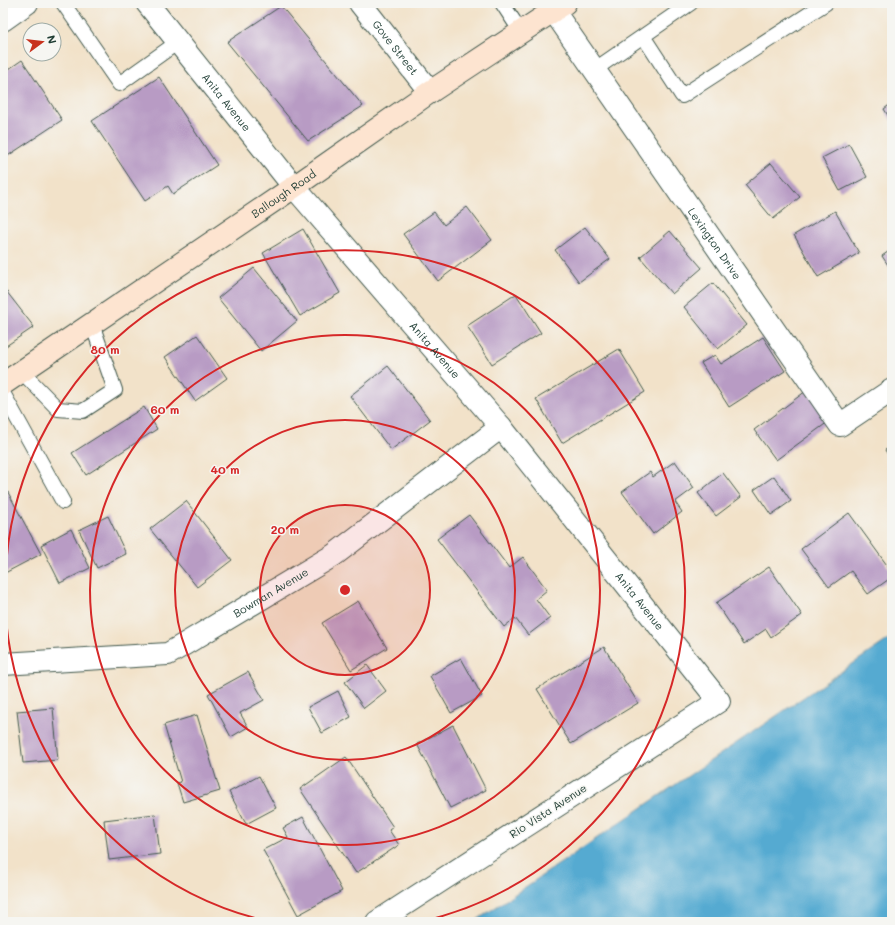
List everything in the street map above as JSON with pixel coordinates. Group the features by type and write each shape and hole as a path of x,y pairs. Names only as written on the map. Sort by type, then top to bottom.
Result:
{"street":[{"path":"3,20 27,3"},
{"name":"Anita Avenue","path":"147,3 294,187 501,427 719,701"},
{"name":"Gove Street","path":"360,3 430,92"},
{"name":"Ballough Road","path":"3,384 294,187 430,92 559,7"},
{"name":"Lexington Drive","path":"559,7 594,70 840,425 892,390"},
{"name":"Bowman Avenue","path":"3,664 168,654 334,555 501,427"},
{"name":"Rio Vista Avenue","path":"377,922 719,701"}],"lane":[{"path":"63,3 119,84 178,42"},
{"path":"502,3 521,32"},
{"path":"594,70 691,3"},
{"path":"643,36 682,96 826,3"},
{"path":"22,372 58,409 83,411 115,390 92,324"},
{"path":"3,394 63,502"}],"water":[{"path":"892,637 892,922 474,922"}],"building":[{"path":"281,6 363,106 308,141 227,42"},
{"path":"22,60 62,120 3,159 3,73"},
{"path":"159,77 217,165 173,194 168,186 145,201 92,121"},
{"path":"892,103 892,122 884,109"},
{"path":"849,144 867,177 840,191 822,158"},
{"path":"771,163 800,197 773,219 745,185"},
{"path":"467,207 492,240 438,281 403,234 434,212 444,225"},
{"path":"835,211 859,253 818,277 794,235"},
{"path":"585,227 610,259 579,282 555,250"},
{"path":"303,229 340,293 300,316 263,253"},
{"path":"670,231 702,268 672,294 640,257"},
{"path":"892,249 892,271 882,256"},
{"path":"254,268 297,321 261,351 218,298"},
{"path":"713,283 747,325 718,349 684,307"},
{"path":"3,287 34,327 3,348"},
{"path":"516,294 541,333 492,364 467,326"},
{"path":"197,335 227,378 195,401 165,357"},
{"path":"763,337 785,371 729,407 701,363 715,355 721,364"},
{"path":"619,349 645,392 562,443 536,399"},
{"path":"388,366 430,420 391,450 350,396"},
{"path":"810,388 832,419 776,460 754,430"},
{"path":"144,407 157,429 86,475 72,453"},
{"path":"892,446 892,461 885,450"},
{"path":"675,461 694,488 675,502 682,512 653,534 622,492 650,472 653,477"},
{"path":"723,473 741,497 716,516 698,493"},
{"path":"774,476 791,501 771,515 754,490"},
{"path":"3,483 41,554 3,574"},
{"path":"186,501 232,560 197,587 150,529"},
{"path":"849,513 892,572 892,577 868,594 851,571 829,587 801,549"},
{"path":"469,515 509,568 523,557 547,590 536,599 550,618 528,635 515,618 504,627 437,539"},
{"path":"108,516 126,554 97,568 79,530"},
{"path":"71,529 90,568 60,583 41,545"},
{"path":"769,567 802,615 771,637 766,629 744,644 716,603"},
{"path":"358,601 387,648 351,670 322,623"},
{"path":"604,647 638,703 571,744 537,689"},
{"path":"461,658 482,696 451,713 430,676"},
{"path":"367,665 386,691 364,708 345,682"},
{"path":"248,672 264,700 240,713 248,727 231,737 208,694"},
{"path":"338,691 351,717 322,733 308,707"},
{"path":"53,708 58,760 23,763 17,711"},
{"path":"197,715 220,791 183,802 177,783 181,782 164,725"},
{"path":"453,725 486,790 450,808 417,744"},
{"path":"346,757 393,827 389,830 399,845 356,873 300,789"},
{"path":"259,776 276,808 246,824 229,792"},
{"path":"155,814 160,854 109,860 104,820"},
{"path":"303,817 342,891 298,915 263,850 288,837 283,828"}]}
